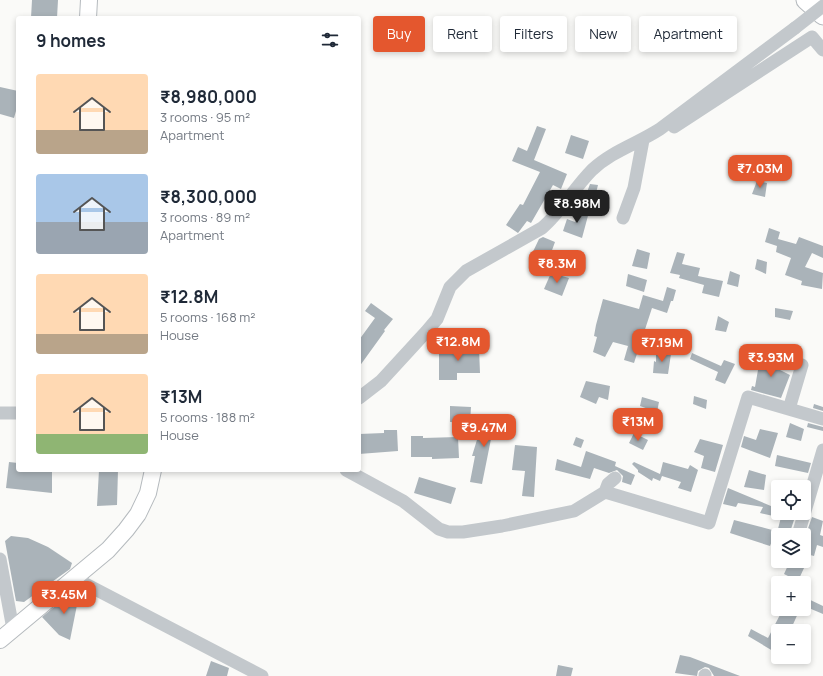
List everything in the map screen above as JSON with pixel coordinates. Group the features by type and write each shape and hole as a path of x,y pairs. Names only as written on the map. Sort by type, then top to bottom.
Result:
{"highway":[{"path":"806,0 823,15"}],"main road":[{"path":"88,16 89,0"},
{"path":"0,640 108,550 133,521 148,493 153,472"}],"street":[{"path":"361,396 381,381 437,319 450,287 466,271 542,228 552,220 573,190 593,169 614,152 643,140 655,132 823,6"},
{"path":"655,132 678,126 812,37 823,50"},
{"path":"623,218 634,188 643,140"},
{"path":"789,409 802,365"},
{"path":"604,492 709,522 748,397 823,419"},
{"path":"0,413 16,413"},
{"path":"800,528 823,450"},
{"path":"350,472 403,501 439,528 448,532 463,532 502,526 574,511 604,492 608,484 614,478"},
{"path":"0,559 13,629"},
{"path":"74,578 262,676"}],"building":[{"path":"32,0 58,0 57,16 31,16"},
{"path":"0,87 16,91 16,111 14,118 0,114"},
{"path":"537,126 546,129 534,160 567,174 561,189 553,185 531,223 527,221 518,233 506,225 520,204 523,205 540,172 512,161 518,147 527,151"},
{"path":"571,135 589,141 583,159 565,153"},
{"path":"758,163 769,165 765,176 756,173"},
{"path":"757,181 767,183 765,197 752,194"},
{"path":"590,184 598,185 595,197 586,195"},
{"path":"579,209 589,212 582,238 563,231 567,219 575,222"},
{"path":"769,228 780,232 778,239 796,244 799,237 823,246 823,258 812,253 805,267 823,273 822,289 801,285 802,281 785,275 791,258 776,252 777,246 765,242"},
{"path":"543,237 555,242 547,264 530,258 539,239"},
{"path":"637,249 650,253 647,269 632,266"},
{"path":"677,252 685,254 682,264 700,268 698,276 723,281 719,297 702,293 704,285 679,278 680,275 670,273"},
{"path":"757,259 767,262 766,274 755,269"},
{"path":"730,271 740,275 738,287 727,284"},
{"path":"551,273 569,278 562,296 544,289"},
{"path":"628,274 647,280 644,292 626,286"},
{"path":"667,287 676,290 673,301 671,301 667,313 652,308 634,363 624,360 628,346 613,342 605,357 593,352 597,337 594,336 596,325 603,299 639,309 643,295 663,301"},
{"path":"371,303 393,319 361,364 361,337 375,318 365,311"},
{"path":"775,308 793,311 790,320 775,317"},
{"path":"718,316 729,322 726,332 715,330"},
{"path":"439,348 479,348 480,373 457,373 457,380 439,380"},
{"path":"656,352 671,354 668,374 653,373 654,361 656,362"},
{"path":"692,353 721,366 724,360 735,364 725,384 715,380 718,372 690,359"},
{"path":"766,354 781,359 778,369 790,375 781,398 751,390 752,386 755,387 758,370 760,370"},
{"path":"586,381 610,386 608,400 599,397 596,404 580,397"},
{"path":"694,396 707,400 706,409 693,404"},
{"path":"642,397 659,402 657,412 640,406"},
{"path":"814,404 823,407 823,411 813,408"},
{"path":"450,406 471,407 470,423 450,422"},
{"path":"484,417 502,423 497,440 491,439 482,484 470,482 475,456 472,456"},
{"path":"790,423 804,429 801,441 786,437"},
{"path":"808,423 823,427 823,431 807,427"},
{"path":"760,429 778,433 770,458 741,447 744,436 756,440"},
{"path":"384,430 397,430 398,451 361,454 361,434 384,433"},
{"path":"634,433 648,440 643,450 629,443"},
{"path":"411,436 423,436 423,438 458,437 459,458 432,459 432,457 411,457"},
{"path":"576,437 584,440 581,448 573,445"},
{"path":"700,439 723,445 715,472 701,468 704,456 694,452"},
{"path":"515,445 537,447 534,497 522,496 525,471 512,470"},
{"path":"586,451 616,462 615,466 635,475 631,485 622,482 623,476 617,470 609,473 594,468 590,479 555,470 557,459 581,467"},
{"path":"777,455 811,463 808,473 775,466"},
{"path":"9,462 16,463 16,472 52,472 52,493 6,488"},
{"path":"634,462 660,474 663,462 688,469 690,465 698,470 691,492 678,488 681,482 662,476 660,481 653,478 652,481 638,472 632,464"},
{"path":"749,470 766,475 764,490 744,487"},
{"path":"99,472 118,472 117,505 97,506"},
{"path":"419,477 456,488 451,504 414,493"},
{"path":"728,488 771,506 771,515 760,513 763,507 738,503 736,507 723,504"},
{"path":"812,517 823,521 820,535 823,536 823,547 817,545 814,556 811,555 811,528 808,528"},
{"path":"734,520 771,530 771,544 770,546 730,533"},
{"path":"780,520 794,520 791,528 778,528"},
{"path":"11,536 28,538 48,547 72,563 70,569 24,602 16,601 5,541"},
{"path":"787,568 804,568 800,576 788,576 784,574"},
{"path":"77,588 80,590 70,640 59,635 42,617"},
{"path":"811,600 823,606 823,614 811,609"},
{"path":"779,616 797,616 793,624 775,624"},
{"path":"751,629 768,638 771,632 771,650 748,636"},
{"path":"680,655 690,657 740,676 714,676 709,668 705,667 698,671 697,676 675,673"},
{"path":"211,661 229,668 227,676 206,676"},
{"path":"558,665 573,668 571,676 556,676"}]}
